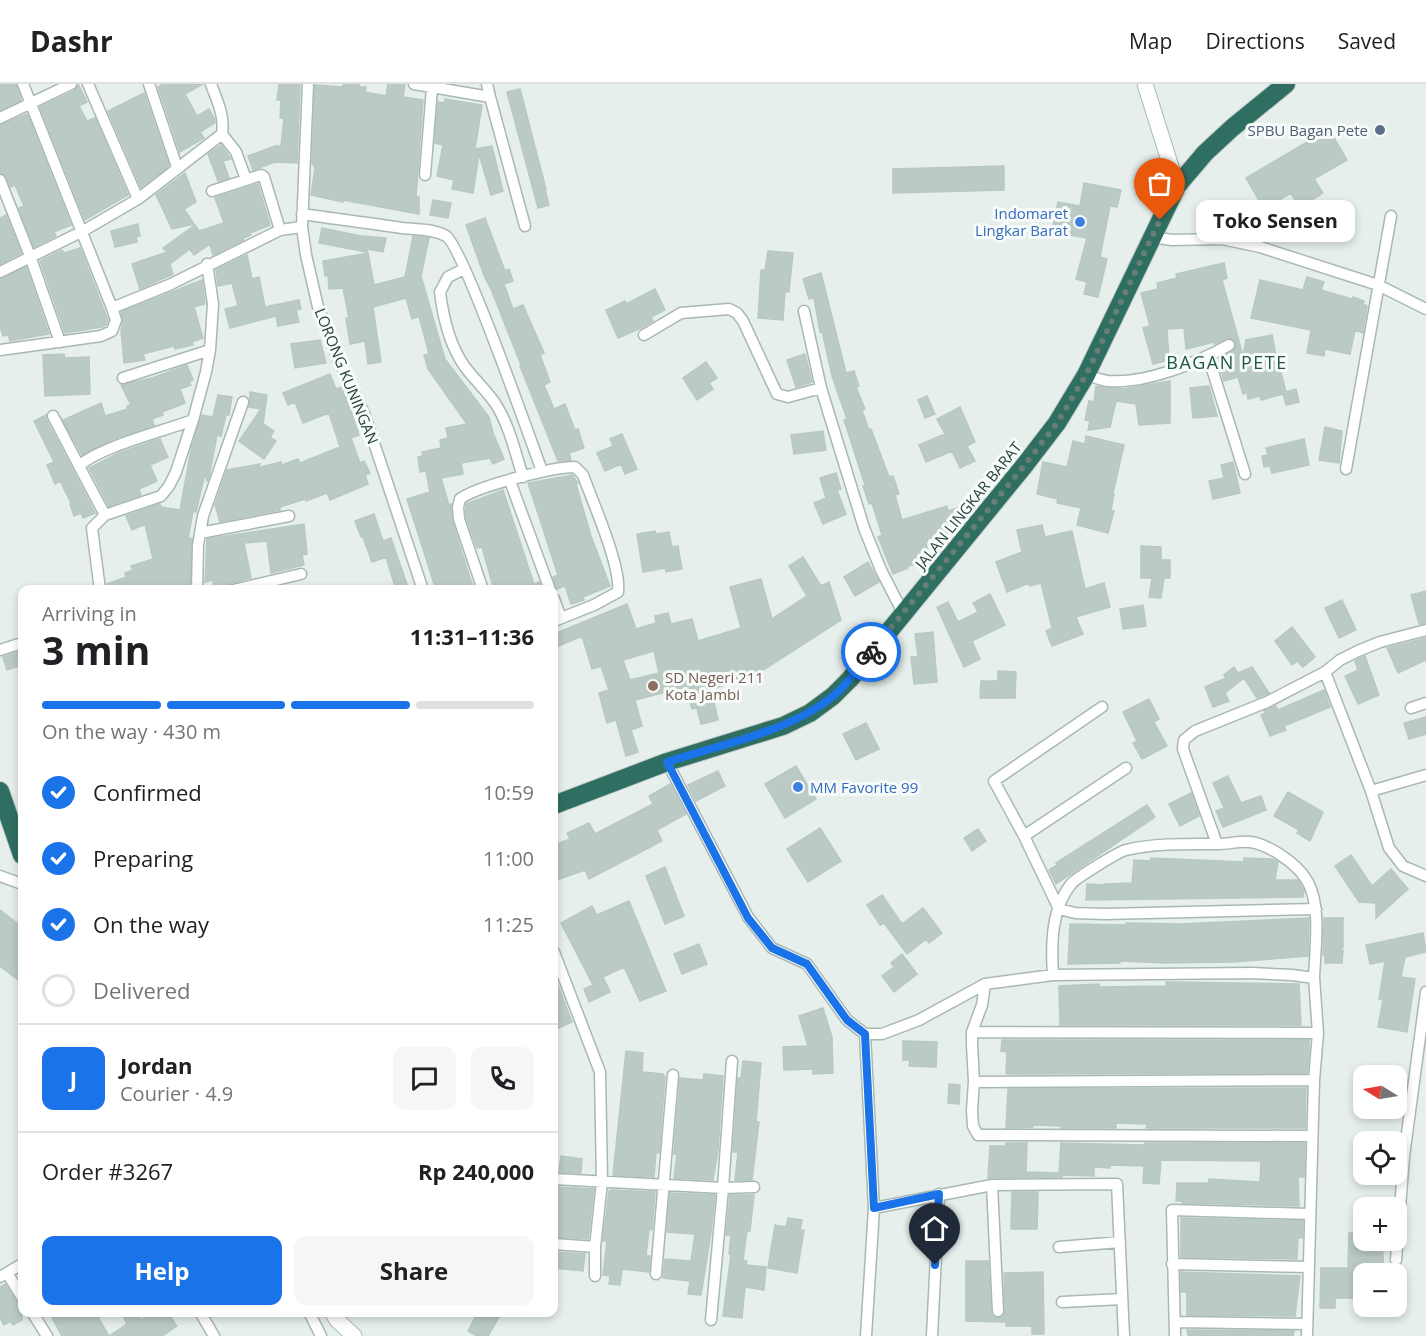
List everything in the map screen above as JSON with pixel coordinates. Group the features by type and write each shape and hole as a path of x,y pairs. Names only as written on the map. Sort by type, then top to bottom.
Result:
{"highway":[{"name":"JALAN LINGKAR BARAT","path":"558,803 667,762 783,726 810,713 833,696 850,679 1057,423 1086,375 1177,186 1205,153 1286,84"},
{"path":"0,791 18,843"}],"main road":[{"path":"1145,84 1177,186"},
{"path":"335,1317 354,1336"}],"street":[{"path":"0,350 101,336 112,331 116,320 23,84"},
{"path":"0,118 71,84"},
{"path":"88,84 138,199"},
{"path":"149,84 177,167"},
{"path":"0,272 82,231 138,199 222,134 224,123 211,84"},
{"name":"LORONG KUNINGAN","path":"308,84 302,227 306,255 318,307 337,357 364,413 421,585"},
{"path":"414,84 490,97"},
{"path":"487,84 525,226"},
{"path":"425,175 432,88"},
{"path":"222,134 236,152 246,179"},
{"path":"212,191 261,175 266,179 280,230"},
{"path":"0,180 60,342"},
{"path":"303,214 444,234 451,239 542,471"},
{"path":"1346,469 1391,216"},
{"path":"112,308 169,285 207,264 280,230 302,227"},
{"path":"1151,237 1172,240 1222,239 1260,247 1378,285 1426,309"},
{"path":"99,585 92,528 105,515 161,496 176,472 193,420 210,350 213,303 207,264"},
{"path":"464,268 448,277 440,292 447,325 456,354 495,403 505,422 523,477"},
{"path":"644,335 681,313 729,309 737,313 742,321 777,394 788,397 821,388"},
{"path":"804,311 821,388 864,528 881,570 903,613"},
{"path":"1086,375 1106,381 1129,381 1208,356 1229,345"},
{"path":"123,378 210,350"},
{"path":"1208,356 1245,474"},
{"path":"197,585 200,533 206,503 243,402"},
{"path":"52,416 105,515"},
{"path":"79,466 86,459 102,452 193,420"},
{"path":"481,585 459,519 460,499 471,493 542,471 566,467 579,469 619,582 618,592 611,598 558,619"},
{"path":"510,481 548,585"},
{"path":"200,533 289,516"},
{"path":"254,585 301,574"},
{"path":"1217,844 1183,749 1184,740 1195,732 1267,702 1325,672 1340,660 1358,651 1380,642 1426,630"},
{"path":"0,650 18,644"},
{"path":"1325,672 1371,791 1389,848 1403,867 1426,876"},
{"path":"1411,708 1426,703"},
{"path":"1059,909 1024,836 994,781 1102,707"},
{"path":"667,762 748,918 772,948 807,964 847,1020 865,1034 882,1034 919,1020 986,984 1053,975 1252,973 1314,978"},
{"path":"1024,836 1126,768"},
{"path":"1371,791 1426,775"},
{"path":"1053,975 1051,940 1062,898 1073,882 1124,850 1171,845 1250,842 1271,848 1305,877 1312,890 1316,909 1314,978 1318,1033 1309,1214 1307,1336"},
{"path":"0,876 18,883"},
{"path":"1059,909 1075,913 1105,914 1316,909"},
{"path":"558,962 600,1072 602,1182 595,1276"},
{"path":"986,984 982,1005 972,1032 974,1082 972,1110 973,1126 978,1135 1312,1136"},
{"path":"1396,1260 1404,1156 1426,992"},
{"path":"972,1032 1318,1033"},
{"path":"865,1034 874,1208 866,1336"},
{"path":"711,1320 732,1061"},
{"path":"656,1275 673,1075"},
{"path":"974,1082 1314,1080"},
{"path":"558,1179 723,1188 754,1187"},
{"path":"874,1208 992,1185 1117,1184 1124,1336"},
{"path":"992,1185 999,1311"},
{"path":"932,1336 939,1194"},
{"path":"1175,1336 1172,1210 1309,1214"},
{"path":"1059,1247 1120,1242"},
{"path":"558,1244 596,1247"},
{"path":"1172,1263 1309,1267"},
{"path":"18,1266 4,1275 18,1292"},
{"path":"1062,1302 1122,1299"},
{"path":"35,1317 47,1336"},
{"path":"203,1317 214,1336"},
{"path":"312,1317 321,1336"},
{"path":"1176,1322 1308,1324"}],"building":[{"path":"0,84 16,84 21,100 0,110"},
{"path":"78,84 87,102 79,106 87,121 95,118 128,195 85,220 40,107 74,91"},
{"path":"163,84 203,84 185,94 197,116 209,109 214,118 215,123 200,132 204,138 180,152 158,87"},
{"path":"279,84 300,84 297,163 275,162 253,170 248,156 281,146 284,118 280,118 281,100 277,100"},
{"path":"343,84 359,84 359,87 366,87 365,92 386,96 388,84 405,84 403,97 423,100 416,197 419,197 419,214 311,195 315,168 312,163 315,85 343,87"},
{"path":"520,89 549,205 538,208 507,92"},
{"path":"144,93 169,166 141,187 108,111"},
{"path":"445,99 482,105 475,149 492,146 503,191 491,195 479,154 473,193 452,189 454,180 437,176 443,145 435,143 438,102 444,103"},
{"path":"27,114 71,225 54,232 56,236 34,247 19,208 24,206 15,185 11,187 5,175 0,173 0,125"},
{"path":"1329,129 1347,160 1314,179 1323,193 1299,208 1291,193 1264,209 1246,178"},
{"path":"221,145 231,159 223,161 229,178 218,181 208,154"},
{"path":"1004,166 1004,190 893,193 893,169"},
{"path":"185,173 196,202 184,209 194,224 172,229 156,195"},
{"path":"1084,183 1121,190 1117,207 1110,206 1100,257 1107,259 1098,297 1084,294 1087,282 1076,279 1087,238 1052,232 1058,202 1080,206"},
{"path":"258,184 270,225 250,233 251,235 243,238 244,240 213,255 210,244 194,255 190,249 170,264 173,274 140,289 132,264 167,252 163,248 195,225 199,231 224,223 215,198"},
{"path":"433,200 451,203 448,218 430,215"},
{"path":"6,215 21,253 0,264 0,218"},
{"path":"485,218 505,271 509,269 513,281 504,284 513,309 523,305 544,353 540,355 550,382 544,385 554,409 565,404 575,430 578,429 584,448 569,453 571,460 558,461 466,225"},
{"path":"138,224 140,236 136,237 137,242 115,247 111,231"},
{"path":"322,228 361,236 386,238 383,252 367,249 367,252 319,243"},
{"path":"413,236 429,238 421,276 445,359 489,417 504,459 493,464 490,458 461,463 463,474 441,478 449,505 451,504 452,521 472,585 434,585 407,499 430,492 426,471 420,472 418,457 423,456 422,452 441,448 440,440 448,438 446,428 467,424 428,369 424,355 429,354 419,316 412,319 406,298 373,307 381,362 368,364 365,341 350,344 346,318 349,318 343,288 329,289 328,275 325,276 323,261 368,253 374,285 405,277"},
{"path":"80,248 108,320 102,327 65,333 40,261 62,250 64,253"},
{"path":"768,251 793,253 789,292 785,291 783,320 758,318 761,270 765,270"},
{"path":"247,255 252,279 259,277 265,307 299,300 301,309 296,310 299,322 278,326 276,316 230,328 225,309 238,306 232,283 218,286 216,270"},
{"path":"1224,263 1227,278 1222,280 1243,356 1246,340 1272,335 1286,392 1296,389 1299,402 1286,405 1283,394 1261,400 1260,396 1248,399 1247,392 1243,394 1238,377 1224,381 1218,359 1236,348 1235,341 1230,338 1214,344 1214,342 1186,349 1184,328 1167,329 1169,360 1153,364 1143,328 1150,326 1141,293 1158,289 1157,283 1177,278 1176,274"},
{"path":"26,267 49,334 10,341 8,335 3,336 0,326 0,279"},
{"path":"821,273 846,373 854,371 859,386 856,387 865,409 862,410 869,430 871,429 889,477 893,476 899,494 895,495 902,520 947,506 948,511 960,507 964,519 952,523 954,531 927,539 930,561 907,566 908,568 893,574 878,537 882,535 872,503 869,504 863,486 865,485 844,420 847,419 832,376 822,331 820,332 814,298 809,299 803,279"},
{"path":"1307,277 1324,282 1321,290 1352,299 1353,297 1364,301 1363,304 1367,306 1363,333 1355,330 1350,354 1325,349 1324,356 1307,353 1311,330 1251,318 1260,280 1303,290"},
{"path":"202,280 205,304 194,307 203,338 192,342 193,345 175,349 174,346 143,354 145,360 124,363 121,312"},
{"path":"655,289 665,310 651,317 653,321 618,338 606,310 625,301 626,304"},
{"path":"320,340 326,363 295,368 291,344"},
{"path":"64,354 65,358 89,357 90,394 45,396 43,355"},
{"path":"805,354 812,382 796,387 787,360"},
{"path":"706,362 717,378 709,383 713,389 697,400 683,378"},
{"path":"187,365 193,380 189,382 191,385 180,389 185,403 162,412 163,415 152,419 154,425 113,439 82,455 63,420 101,403 105,416 128,409 127,406 131,405 121,385 152,378"},
{"path":"330,374 336,389 342,387 351,410 359,435 351,438 360,463 364,461 370,473 365,475 368,484 330,500 327,493 280,507 280,510 220,522 215,505 227,470 260,464 257,468 281,462 282,465 298,459 300,463 340,447 329,413 303,423 295,402 288,405 283,393"},
{"path":"1170,381 1170,423 1139,425 1136,404 1116,401 1110,427 1088,430 1090,421 1085,420 1089,401 1094,402 1096,386 1124,389"},
{"path":"1209,386 1217,416 1193,418 1190,388"},
{"path":"250,392 267,395 263,424 274,431 270,437 276,441 264,459 239,441 261,409 249,407"},
{"path":"218,395 232,397 229,415 226,415 221,436 217,435 209,477 207,481 205,474 196,512 193,511 188,539 192,538 190,585 107,585 126,577 125,573 133,570 131,566 153,559 145,524 132,530 126,516 160,504 161,507 180,510 191,450 202,415 213,417"},
{"path":"927,396 935,414 925,418 918,400"},
{"path":"960,407 975,442 967,446 975,461 960,468 952,451 926,462 919,445 945,434 937,419"},
{"path":"46,415 95,513 83,518 81,513 74,516 71,503 60,481 55,484 47,465 54,462 34,421"},
{"path":"1325,427 1342,431 1339,463 1319,460"},
{"path":"823,431 826,450 794,454 791,435"},
{"path":"622,434 637,469 625,474 621,464 605,471 597,453 613,446 610,439"},
{"path":"1086,436 1124,445 1113,493 1111,510 1114,511 1108,533 1077,525 1081,508 1057,503 1058,499 1037,494 1043,462 1067,467 1073,441 1085,444"},
{"path":"160,439 168,457 150,465 157,481 139,489 141,495 109,506 89,468 119,453"},
{"path":"1304,439 1309,465 1272,473 1270,466 1264,467 1262,456 1268,455 1266,448"},
{"path":"1233,462 1240,493 1213,499 1209,481 1224,478 1221,465"},
{"path":"836,473 841,489 837,490 846,514 823,524 814,503 826,498 820,478"},
{"path":"572,475 578,483 576,484 591,536 610,586 583,597 584,600 571,604 565,586 558,589 553,577 558,575 528,483"},
{"path":"503,490 534,584 539,582 540,585 493,585 482,547 477,548 466,517 466,504"},
{"path":"374,514 383,541 391,538 407,585 394,585 386,557 372,562 355,521"},
{"path":"304,524 307,554 302,555 304,565 271,573 267,541 244,543 251,578 230,585 214,585 213,580 205,582 207,539"},
{"path":"1042,525 1045,537 1072,531 1085,589 1104,583 1110,607 1076,617 1083,634 1052,646 1046,631 1052,628 1041,583 1030,586 1029,583 1007,592 996,562 1022,552 1017,530"},
{"path":"655,531 656,534 669,532 672,547 678,546 682,569 666,572 665,568 643,572 637,534"},
{"path":"1141,546 1161,547 1161,560 1170,560 1170,578 1164,578 1161,598 1149,597 1152,578 1141,578"},
{"path":"803,557 821,586 829,582 841,620 754,676 711,689 718,720 701,724 697,708 692,709 686,687 635,700 642,726 631,730 638,752 626,756 616,720 607,723 599,693 609,690 601,666 592,669 582,636 558,646 558,632 627,604 636,629 656,623 655,616 668,613 671,624 692,619 698,641 741,628 730,587 761,579 772,619 807,596 789,566","holes":["654,651 659,673 630,680 623,660"]},
{"path":"868,562 879,582 855,596 844,577"},
{"path":"1426,591 1426,623 1419,624 1411,595"},
{"path":"990,594 1005,625 972,641 980,659 964,667 937,607 948,602 958,622 978,612 973,603"},
{"path":"1342,600 1356,630 1339,638 1325,608"},
{"path":"1143,605 1146,626 1123,629 1120,609"},
{"path":"1292,627 1315,657 1303,667 1297,661 1292,665 1275,641"},
{"path":"933,632 937,682 914,684 911,657 918,657 915,634"},
{"path":"1426,638 1426,660 1398,673 1387,648"},
{"path":"18,652 18,666 7,670 3,657"},
{"path":"1365,656 1379,695 1358,704 1345,676 1358,670 1355,661"},
{"path":"1234,667 1238,673 1252,667 1269,693 1257,698 1244,678 1225,693 1229,701 1213,707 1205,687 1226,678 1224,675"},
{"path":"998,671 1016,672 1015,698 980,698 981,681 998,681"},
{"path":"1324,690 1330,707 1284,726 1286,730 1270,736 1261,715 1266,713 1264,711 1276,706 1278,710"},
{"path":"1149,699 1159,719 1154,722 1167,746 1142,759 1133,743 1137,741 1123,712"},
{"path":"1426,717 1426,734 1409,739 1404,723"},
{"path":"866,723 879,749 856,760 843,734"},
{"path":"796,766 816,799 785,818 765,784"},
{"path":"718,771 725,786 696,801 688,785"},
{"path":"1228,776 1241,803 1261,796 1266,810 1223,827 1216,811 1224,808 1213,783"},
{"path":"670,784 686,814 657,830 662,841 589,879 585,870 558,880 558,844 570,839 567,833 589,823 595,834 653,804 649,796"},
{"path":"1288,792 1323,812 1310,841 1297,833 1299,830 1274,816"},
{"path":"1191,793 1199,816 1180,826 1169,804"},
{"path":"1147,805 1155,817 1056,884 1049,870 1057,865 1056,863"},
{"path":"820,828 841,861 808,882 787,849"},
{"path":"978,829 986,841 972,851 964,838"},
{"path":"1351,855 1372,886 1391,869 1408,889 1376,918 1376,903 1359,902 1335,866"},
{"path":"1151,858 1244,862 1244,858 1272,859 1278,862 1275,880 1298,880 1304,891 1303,897 1086,900 1087,884 1132,883 1134,860 1151,861"},
{"path":"665,867 684,916 665,924 646,876"},
{"path":"882,895 902,924 923,908 942,933 929,943 926,939 907,954 884,923 880,925 867,905"},
{"path":"629,901 666,991 640,1001 624,967 603,977 610,992 589,1002 584,989 593,985 561,923 592,906 597,915"},
{"path":"0,910 18,924 18,980 0,966"},
{"path":"1309,918 1308,956 1233,962 1120,961 1120,963 1068,964 1070,924 1181,924"},
{"path":"1324,918 1343,918 1343,947 1338,951 1343,950 1342,963 1325,963 1325,955 1323,955"},
{"path":"1423,933 1426,952 1405,957 1401,977 1415,979 1407,1032 1378,1027 1383,1000 1379,999 1385,961 1370,964 1366,945"},
{"path":"699,944 707,964 682,974 674,954"},
{"path":"902,954 917,974 894,992 882,976 894,967 891,963"},
{"path":"1166,982 1299,984 1301,1025 1060,1025 1059,986 1099,984 1099,987 1166,986"},
{"path":"558,985 572,1022 558,1028"},
{"path":"823,1008 832,1037 833,1073 813,1074 813,1069 784,1070 783,1047 808,1046 799,1016"},
{"path":"1002,1040 1309,1040 1309,1052 1307,1073 1008,1074 1006,1073 1007,1052 1001,1051"},
{"path":"903,1041 937,1042 936,1067 909,1066 910,1060 903,1060"},
{"path":"626,1051 643,1053 642,1072 665,1076 659,1153 656,1152 654,1177 613,1175"},
{"path":"743,1061 761,1063 756,1122 759,1122 752,1180 735,1180 738,1152 733,1152 738,1078 741,1078"},
{"path":"704,1074 723,1076 718,1150 713,1180 674,1178 680,1078 703,1080"},
{"path":"949,1084 960,1085 959,1104 948,1103"},
{"path":"1306,1088 1305,1128 1146,1128 1147,1124 1116,1123 1116,1128 1061,1128 1061,1126 1033,1125 1033,1127 1006,1128 1008,1089"},
{"path":"1006,1143 1027,1143 1026,1172 1059,1173 1061,1143 1145,1145 1145,1143 1305,1143 1304,1177 1298,1177 1299,1206 1182,1203 1182,1201 1176,1201 1177,1183 1209,1183 1209,1179 1260,1182 1261,1161 1161,1160 1159,1184 1143,1183 1144,1166 1094,1167 1094,1176 988,1178 990,1146 1006,1146"},
{"path":"561,1156 582,1159 581,1173 559,1172"},
{"path":"558,1187 594,1189 588,1239 558,1237"},
{"path":"609,1191 655,1192 652,1230 649,1229 646,1256 650,1256 649,1272 622,1269 620,1285 609,1284 610,1276 603,1275 607,1241 603,1241"},
{"path":"1012,1192 1038,1192 1037,1229 1011,1229"},
{"path":"670,1193 715,1195 701,1295 688,1294 690,1281 663,1278 665,1259 691,1261 695,1234 667,1232"},
{"path":"730,1195 754,1195 750,1231 747,1231 743,1260 747,1261 746,1265 766,1267 764,1290 745,1287 742,1318 723,1316 731,1254 729,1254 731,1235 726,1235"},
{"path":"788,1218 802,1220 800,1230 804,1230 797,1273 768,1268 775,1225 786,1227"},
{"path":"1181,1218 1303,1221 1302,1238 1298,1238 1297,1259 1181,1257"},
{"path":"1349,1233 1353,1233 1353,1251 1383,1251 1383,1263 1353,1263 1353,1298 1335,1298 1335,1308 1320,1308 1321,1268 1348,1268"},
{"path":"558,1252 585,1254 583,1271 558,1268"},
{"path":"966,1261 988,1261 991,1311 992,1316 998,1318 1003,1317 1005,1311 1004,1273 1043,1272 1044,1334 1032,1334 1032,1326 1006,1326 1006,1322 966,1321"},
{"path":"1181,1272 1300,1276 1295,1316 1187,1315 1187,1292 1181,1292"},
{"path":"5,1284 18,1302 18,1317 22,1317 22,1320 13,1325 11,1321 4,1325 0,1318 0,1287"},
{"path":"52,1317 98,1317 109,1336 62,1336"},
{"path":"124,1317 140,1317 141,1320 145,1317 171,1317 177,1326 162,1336 109,1336 127,1324"},
{"path":"475,1317 499,1317 488,1336 477,1336 468,1331"},
{"path":"1187,1330 1294,1331 1293,1336 1188,1336"}],"way so far":[{"path":"871,652 1057,423 1086,375 1160,220"}],"place":[{"name":"SPBU Bagan Pete","path":"1380,130"},
{"name":"Toko Sensen","path":"1160,220"},
{"name":"Indomaret Lingkar Barat","path":"1080,222"},
{"name":"SD Negeri 211 Kota Jambi","path":"653,686"},
{"name":"MM Favorite 99","path":"798,787"}],"district":[{"name":"BAGAN PETE","path":"1227,362"}],"route":[{"path":"871,652 850,679 833,696 810,713 783,726 667,762 748,918 772,948 807,964 847,1020 865,1034 874,1208 939,1194 935,1265"}]}
